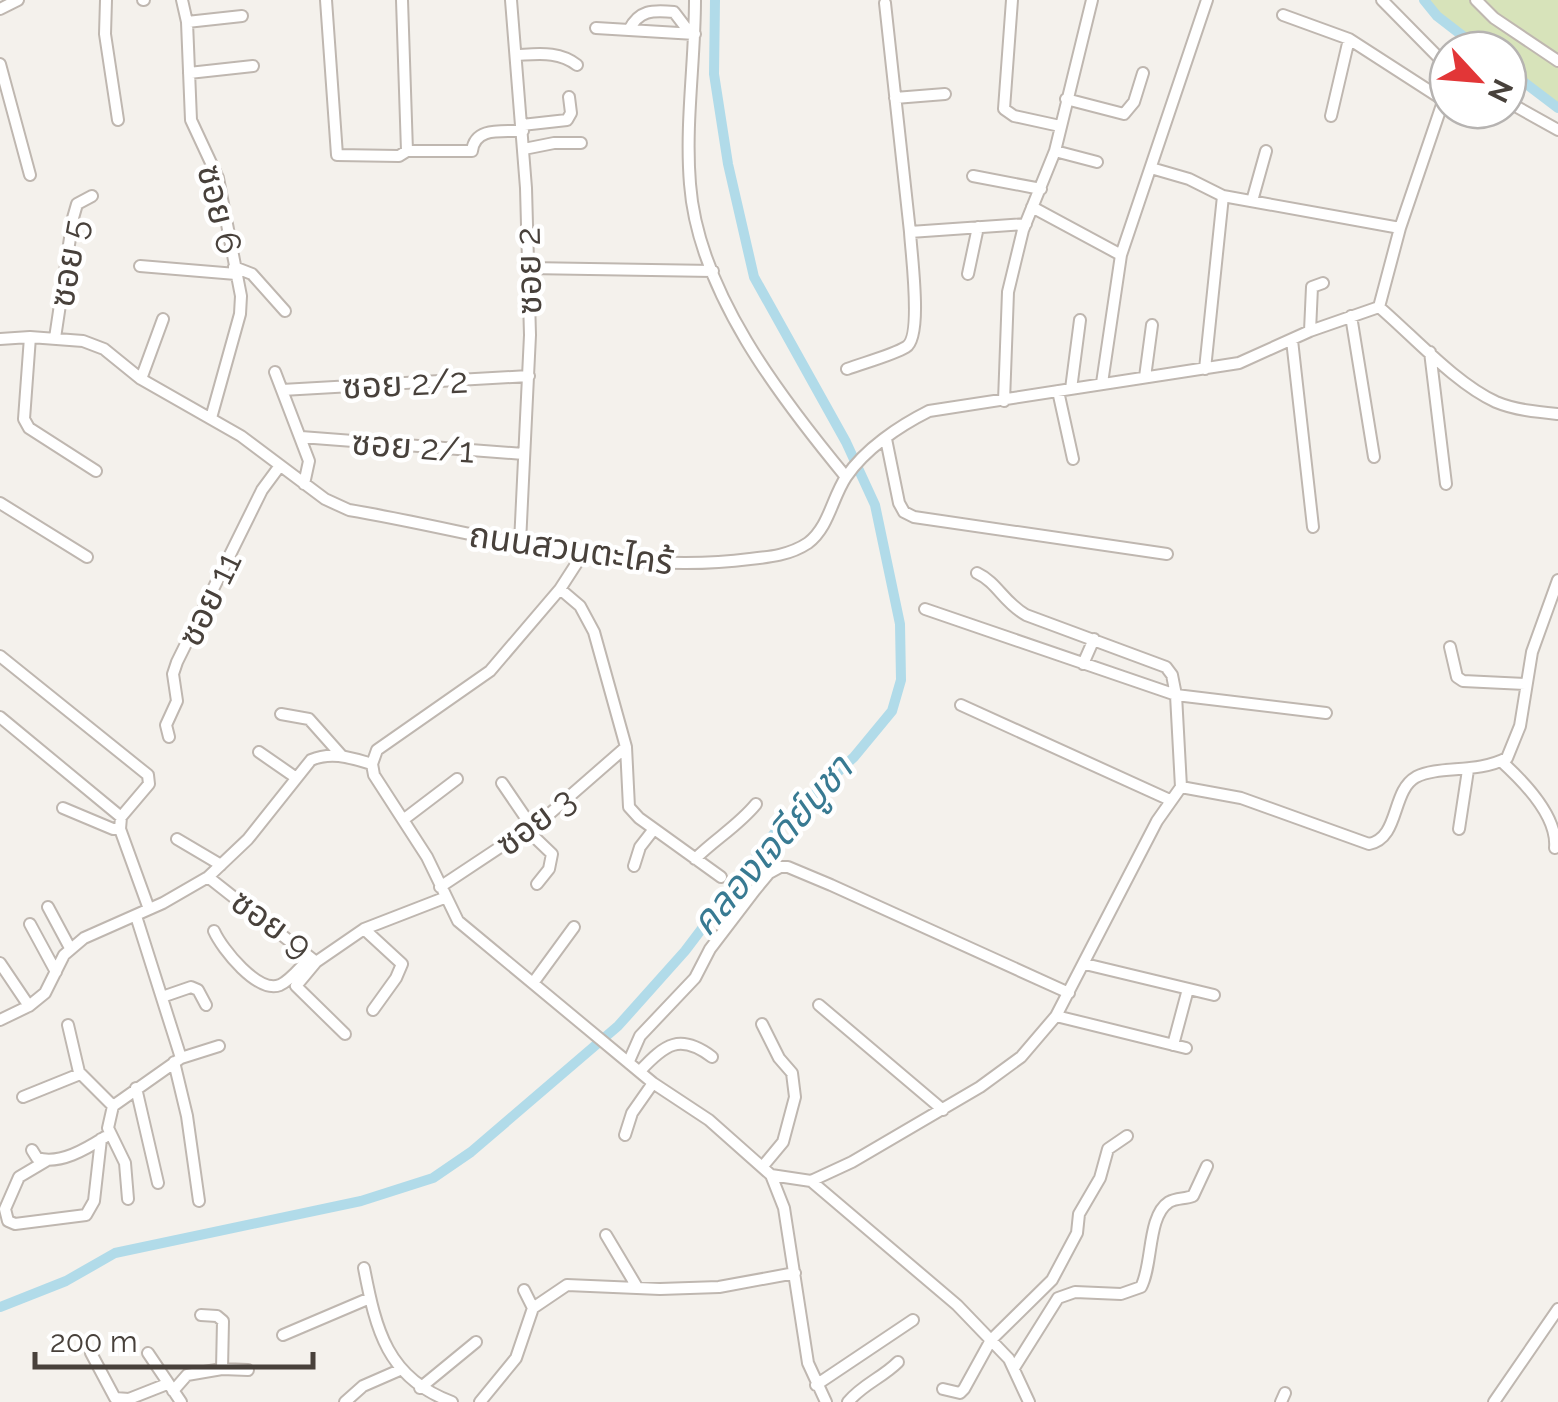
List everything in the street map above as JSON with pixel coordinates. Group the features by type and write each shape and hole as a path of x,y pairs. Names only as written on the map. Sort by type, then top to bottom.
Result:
{"street":[{"path":"0,10 18,0"},
{"path":"106,0 106,34 118,120"},
{"name":"ซอย 6","path":"182,0 187,22 191,120 218,178 240,314 210,418"},
{"path":"326,0 336,154 399,156 407,152 472,151 474,140 481,134 567,120 571,113 569,97"},
{"path":"402,0 407,152"},
{"name":"ซอย 2","path":"511,0 524,149 528,268 529,376 520,543"},
{"path":"629,30 643,12 674,12 694,0"},
{"path":"694,0 690,182 700,233 713,271 759,361 803,425 850,473"},
{"path":"1012,0 1004,109 1014,116 1060,126"},
{"path":"1004,401 1008,292 1026,224 1055,151 1092,0"},
{"path":"1102,383 1122,254 1207,0"},
{"path":"1382,0 1428,47"},
{"path":"1476,0 1494,18 1558,62"},
{"path":"847,369 904,348 914,337 916,305 910,232 885,3"},
{"path":"674,12 692,34"},
{"path":"1283,15 1349,38 1428,90"},
{"path":"187,22 242,16"},
{"path":"596,28 692,34"},
{"path":"1330,116 1349,38"},
{"path":"517,55 556,54 577,65"},
{"path":"0,64 30,175"},
{"path":"188,73 253,66"},
{"path":"1066,99 1124,114 1134,102 1143,73"},
{"path":"895,98 944,94"},
{"path":"1528,113 1558,130"},
{"path":"1432,130 1379,307 1462,379 1495,402 1530,412 1558,414"},
{"path":"524,149 581,143"},
{"path":"1055,151 1097,162"},
{"path":"1252,201 1266,151"},
{"path":"1151,168 1189,179 1223,196 1400,228"},
{"path":"973,176 1041,189"},
{"name":"ซอย 5","path":"55,338 73,218 77,204 92,196"},
{"path":"1205,368 1223,196"},
{"path":"1032,207 1122,254"},
{"path":"910,232 1026,224"},
{"path":"968,274 978,227"},
{"path":"140,266 252,274 285,311"},
{"path":"528,268 713,271"},
{"path":"1310,331 1312,287 1323,283"},
{"name":"ถนนสวนตะไคร้","path":"0,339 55,338 83,341 104,350 141,379 241,436 325,500 350,510 582,555 687,565 781,555 811,541 850,473 886,438 929,411 1239,363 1310,331 1379,307"},
{"path":"1352,316 1374,457"},
{"path":"141,379 163,319"},
{"path":"1071,388 1080,320"},
{"path":"1145,377 1152,325"},
{"path":"30,337 23,414 26,424 96,471"},
{"path":"1292,340 1313,527"},
{"path":"1430,352 1446,484"},
{"path":"275,372 309,461 304,484"},
{"name":"ซอย 2/2","path":"282,390 529,376"},
{"path":"1058,391 1073,459"},
{"name":"ซอย 2/1","path":"301,437 524,454"},
{"path":"886,438 904,512 1167,554"},
{"name":"ซอย 11","path":"169,736 166,725 177,701 173,674 177,662 262,490 279,467"},
{"path":"0,504 87,557"},
{"path":"582,555 560,589 490,672 378,750 372,764 374,775 458,921 653,1083 709,1120 767,1170 784,1208 808,1363 826,1402"},
{"path":"812,1180 943,1110 1021,1058 1056,1016 1181,786 1176,695 1166,667 1026,615 1009,606 992,582 977,573"},
{"path":"1181,786 1241,798 1369,844 1379,842 1407,786 1417,777 1468,770 1507,758 1514,745 1544,612 1558,580"},
{"name":"ซอย 3","path":"560,589 580,606 594,632 626,748 629,807 721,877"},
{"path":"925,610 1176,695 1326,714"},
{"path":"1083,664 1094,640"},
{"path":"1450,647 1457,677 1463,681 1525,684"},
{"path":"0,656 148,776 149,784 121,823 112,829 63,808"},
{"path":"961,705 1170,800"},
{"path":"281,714 309,718 340,755"},
{"path":"0,717 121,823 149,909"},
{"name":"ซอย 3","path":"442,892 530,829 626,748"},
{"path":"258,752 295,776"},
{"path":"0,1020 46,993 70,948 84,938 136,916 208,876 248,839 311,760 340,755 372,764"},
{"path":"1501,761 1540,800 1556,832 1555,848"},
{"path":"1459,829 1468,770"},
{"path":"403,820 457,779"},
{"path":"502,784 530,829 552,854 549,869 537,884"},
{"path":"695,859 741,822 756,804"},
{"path":"634,866 640,847 654,829"},
{"path":"177,838 221,864"},
{"path":"629,1062 640,1036 695,978 710,949 755,890 780,868 788,867 816,879 1069,993"},
{"name":"ซอย 9","path":"208,876 313,960 364,929 442,892"},
{"path":"48,907 70,948"},
{"path":"136,916 162,996 177,1060 199,1201"},
{"path":"30,924 56,972"},
{"path":"533,983 574,927"},
{"path":"364,929 402,964 372,1010"},
{"path":"214,931 240,966 269,986 285,982 313,960"},
{"path":"313,960 296,986 345,1034"},
{"path":"0,963 29,1006"},
{"path":"1085,964 1214,995"},
{"path":"162,996 191,987 198,990 206,1005"},
{"path":"1172,1044 1188,989"},
{"path":"819,1005 943,1110"},
{"path":"1056,1016 1186,1048"},
{"path":"762,1024 779,1058 792,1073 795,1096 783,1142 767,1170"},
{"path":"68,1025 80,1074 113,1106"},
{"path":"640,1071 656,1054 679,1044 696,1045 712,1057"},
{"path":"106,1137 75,1153 46,1161 19,1177 5,1209 8,1222 86,1215 94,1201 113,1106 177,1060 218,1046"},
{"path":"23,1097 80,1074"},
{"path":"625,1136 632,1113 653,1083"},
{"path":"136,1088 158,1183"},
{"path":"943,1389 955,1393 964,1390 992,1340 1052,1280 1076,1233 1078,1214 1100,1178 1108,1149 1127,1136"},
{"path":"106,1137 125,1164 128,1199"},
{"path":"32,1150 36,1158 46,1161"},
{"path":"1014,1368 1058,1298 1075,1292 1122,1294 1141,1287 1148,1274 1153,1235 1162,1210 1172,1200 1193,1196 1207,1166"},
{"path":"767,1170 812,1180 957,1305 1014,1368 1028,1402"},
{"path":"606,1235 637,1288"},
{"path":"364,1268 383,1342 420,1388 449,1402"},
{"path":"480,1402 516,1358 533,1308 567,1285 718,1287 795,1273"},
{"path":"524,1290 533,1308"},
{"path":"283,1335 370,1298"},
{"path":"1494,1402 1558,1309"},
{"path":"201,1315 217,1316 223,1322 222,1369"},
{"path":"816,1385 913,1320"},
{"path":"420,1388 476,1342"},
{"path":"91,1353 115,1398 129,1399 170,1387 187,1375 222,1369 248,1370"},
{"path":"148,1353 181,1402"},
{"path":"848,1402 860,1388 898,1362"},
{"path":"344,1402 363,1386 402,1369"}],"green space":[{"path":"1424,0 1558,0 1558,108 1528,85 1528,30 1455,30"}],"waterway":[{"name":"คลองเจดีย์บูชา","path":"0,1307 66,1281 115,1253 361,1201 433,1178 471,1152 618,1026 685,951 779,827 854,757 892,711 901,680 900,624 875,505 846,442 754,277 728,164 714,74 715,0"},
{"name":"คลองเจดีย์บูชา","path":"1424,0 1455,30"},
{"name":"คลองเจดีย์บูชา","path":"1528,85 1558,108"}]}
